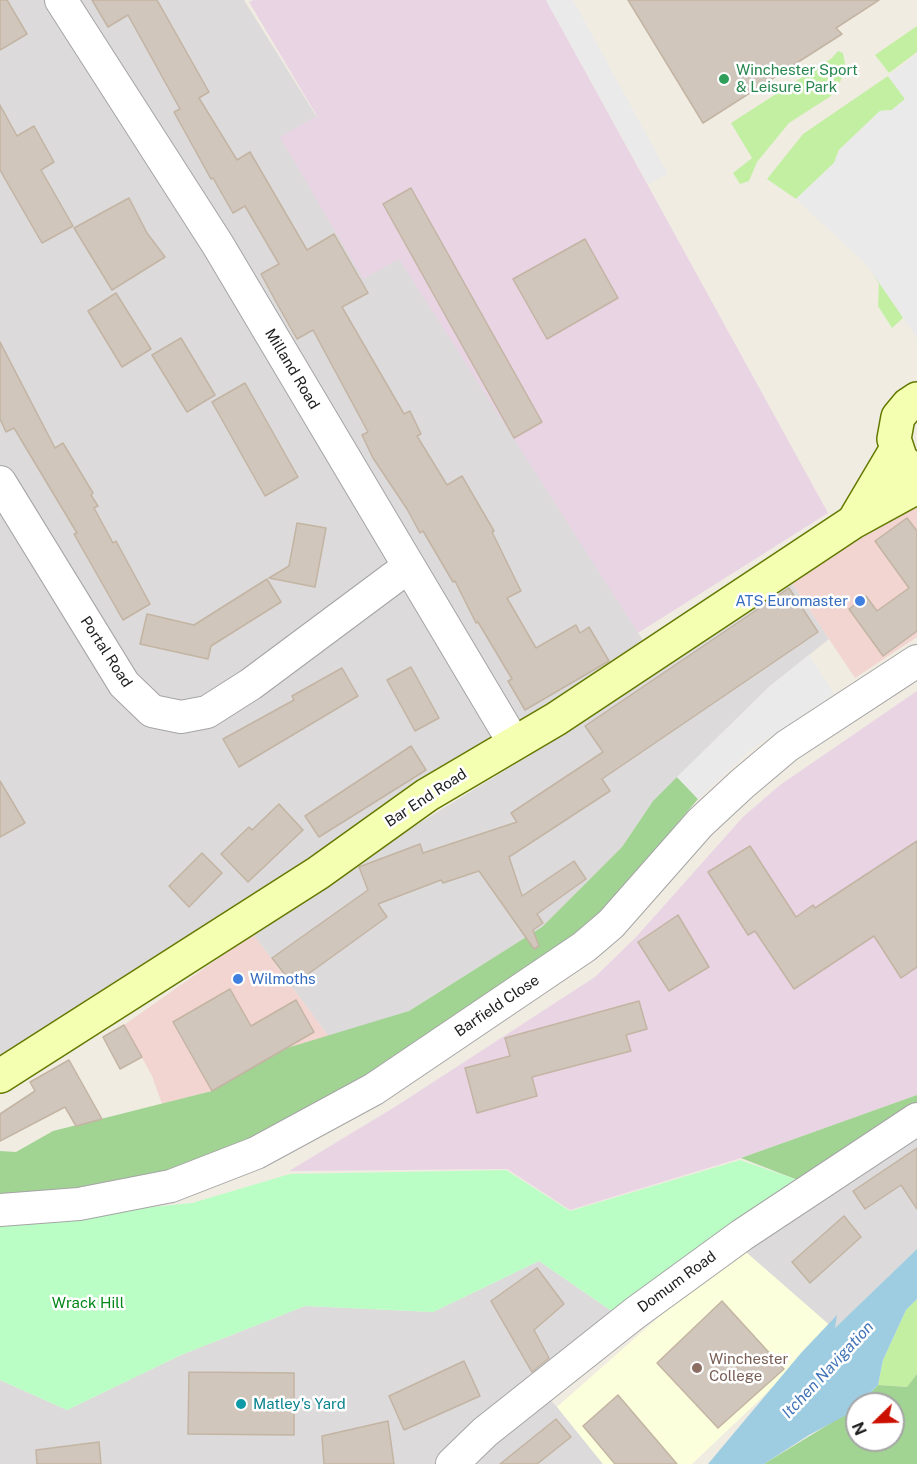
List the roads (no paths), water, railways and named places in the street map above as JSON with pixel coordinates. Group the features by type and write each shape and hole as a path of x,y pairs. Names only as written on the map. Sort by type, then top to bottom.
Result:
{"main road":[{"path":"906,462 894,439 898,417 908,405 917,399"},
{"name":"Bar End Road","path":"853,522 906,462"},
{"name":"Bar End Road","path":"0,1076 318,873 421,800 555,719 853,522 917,487"}],"street":[{"name":"Milland Road","path":"61,0 218,245 514,743"},
{"name":"Portal Road","path":"0,482 124,684 152,711 181,717 207,712 251,684 408,567"},
{"name":"Barfield Close","path":"0,1210 79,1204 171,1186 256,1153 374,1089 584,947 611,924 700,823 760,769 787,746 917,661"},
{"name":"Domum Road","path":"452,1464 485,1432 635,1313 742,1235 917,1119"}],"water":[{"name":"Itchen Navigation","path":"917,1249 917,1299 906,1310 883,1360 878,1385 871,1392 845,1392 845,1416 809,1435 764,1464 708,1464 801,1353 837,1315 835,1328"}],"place":[{"name":"Winchester Sport & Leisure Park","path":"724,79"},
{"name":"ATS Euromaster","path":"860,601"},
{"name":"Wilmoths","path":"238,979"},
{"name":"Winchester College","path":"697,1368"},
{"name":"Matley's Yard","path":"241,1404"}],"park label":[{"name":"Wrack Hill","path":"88,1303"}]}
